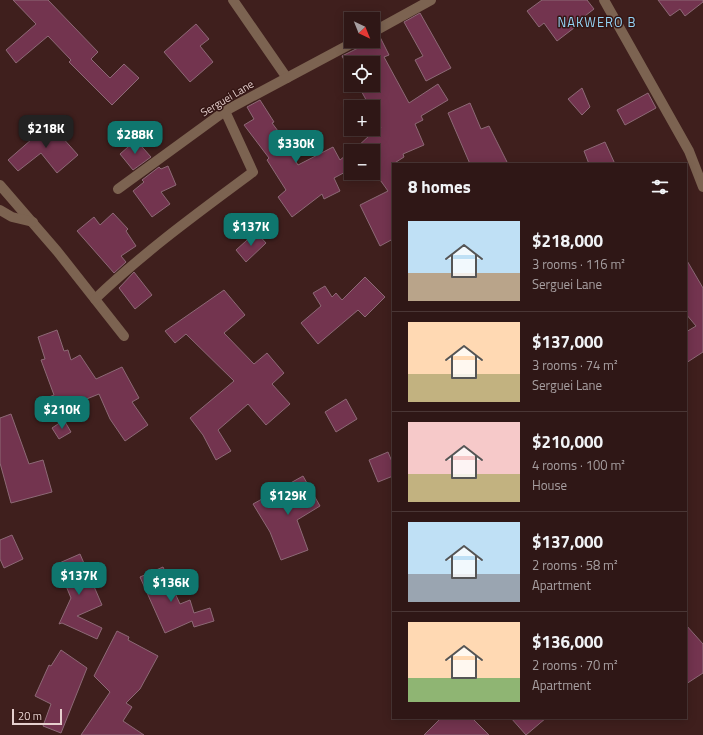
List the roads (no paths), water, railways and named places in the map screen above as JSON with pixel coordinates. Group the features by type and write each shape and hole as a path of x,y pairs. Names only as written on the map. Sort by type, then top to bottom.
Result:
{"street":[{"path":"233,0 287,78"},
{"path":"380,28 431,0"},
{"path":"604,0 689,151 703,187"},
{"name":"Serguei Lane","path":"118,189 225,111 344,47"},
{"path":"95,299 123,271 253,172 225,111"},
{"path":"0,185 33,222 124,336"},
{"path":"0,210 12,217 33,222"}],"district":[{"name":"NAKWERO B","path":"597,22"}]}
